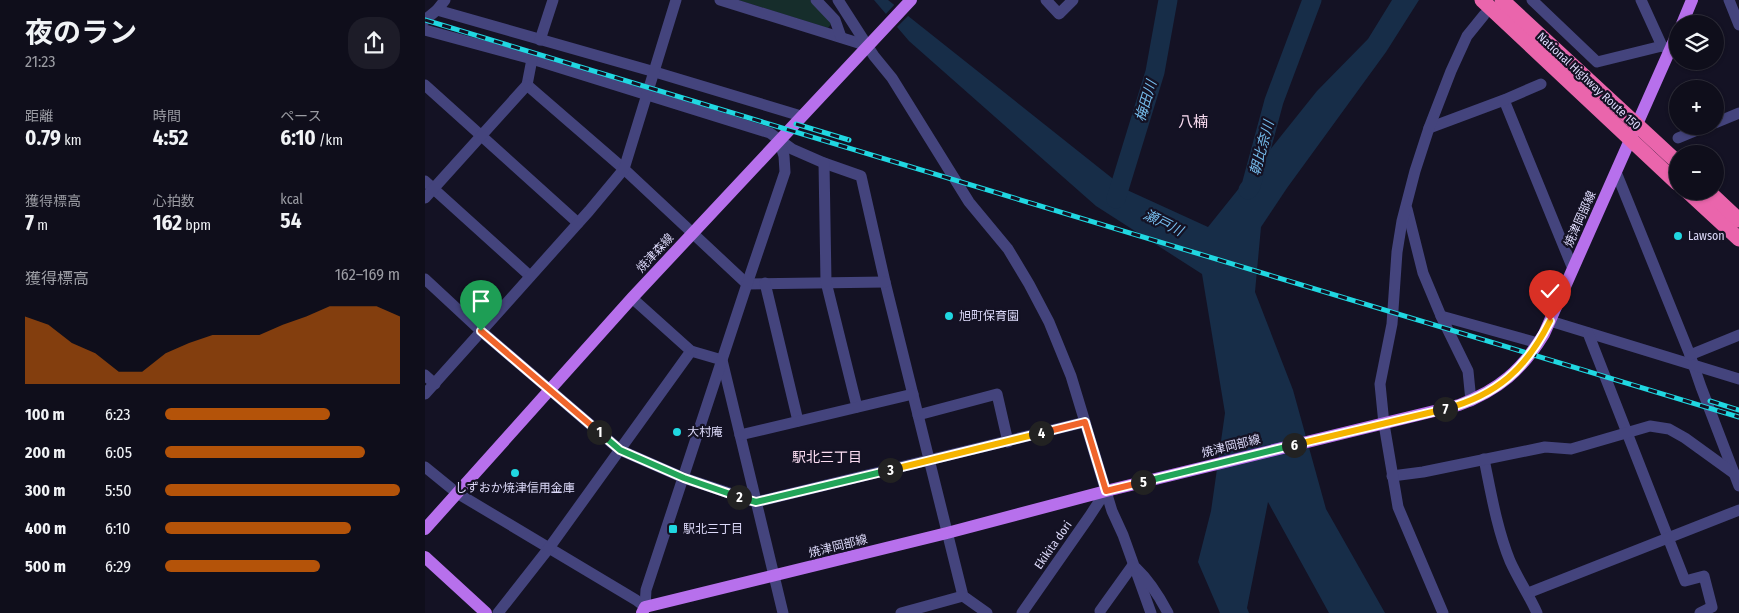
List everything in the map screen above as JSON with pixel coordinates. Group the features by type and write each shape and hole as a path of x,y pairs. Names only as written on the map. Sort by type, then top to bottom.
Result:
{"highway":[{"name":"National Highway Route 150","path":"1502,0 1669,154"},
{"name":"National Highway Route 150","path":"1483,7 1669,176"},
{"path":"1697,200 1739,239"},
{"path":"1718,200 1739,220"}],"main road":[{"name":"焼津森線","path":"425,530 632,298 911,0"},
{"path":"1686,15 1692,0"},
{"name":"焼津岡部線","path":"644,610 1112,489 1382,424 1471,401 1488,392 1512,376 1525,362 1550,321 1637,124 1669,44"},
{"path":"425,557 486,613"}],"street":[{"path":"425,20 445,0"},
{"path":"540,40 553,0"},
{"path":"425,394 624,169 676,0"},
{"path":"720,0 841,37 872,41"},
{"path":"816,0 835,20 841,37"},
{"path":"838,0 872,41 892,78 969,202 1003,243 1029,284 1049,322 1067,367 1085,422 1112,489 1111,511 1151,613"},
{"path":"1046,0 1059,14 1073,0"},
{"path":"1532,0 1597,62 1666,48 1641,0"},
{"path":"1729,0 1739,25"},
{"path":"1443,613 1398,507 1382,424 1380,384 1392,324 1397,252 1406,204 1429,128 1467,36 1483,7"},
{"path":"437,10 801,116"},
{"path":"425,30 532,60 770,134 792,149 861,176 885,282 963,596 987,613"},
{"path":"425,198 429,185 527,85 532,60"},
{"path":"1429,128 1541,84"},
{"path":"425,85 578,223"},
{"path":"527,85 624,169 747,284 885,282"},
{"path":"1504,100 1573,269"},
{"path":"1724,119 1739,113"},
{"path":"1678,138 1685,135"},
{"path":"644,610 646,590 785,172 784,156 779,140"},
{"path":"824,163 826,282 857,407"},
{"path":"1616,172 1692,360 1739,486"},
{"path":"429,185 529,276"},
{"path":"1406,204 1417,257 1441,316 1468,370 1471,401"},
{"path":"425,279 481,331 620,450 684,478 756,502 1085,422"},
{"path":"765,283 798,421"},
{"path":"632,298 691,351 722,360"},
{"path":"1441,316 1538,343"},
{"path":"1550,321 1588,333 1692,360 1739,379"},
{"path":"1588,333 1685,581 1704,576 1712,607 1700,613"},
{"path":"1692,360 1739,335"},
{"path":"498,613 549,548 691,351"},
{"path":"722,360 783,613"},
{"path":"425,375 435,384"},
{"path":"740,435 913,394"},
{"path":"918,415 997,394 1008,442"},
{"path":"1393,476 1423,472 1545,447 1571,449 1650,426 1669,429 1736,474"},
{"path":"1484,459 1496,515 1511,562 1537,613"},
{"path":"425,467 457,493 636,600 644,610"},
{"name":"Ekikita dori","path":"1022,613 1089,517 1112,489"},
{"path":"1528,593 1739,510"},
{"path":"1101,611 1133,565"},
{"path":"1133,565 1147,579 1160,597 1168,613"},
{"path":"901,613 963,596"}],"green space":[{"path":"738,0 810,0 832,23 828,28"}],"water":[{"name":"瀬戸川","path":"874,0 888,0 1127,190 1208,227 1317,91 1368,39 1392,0 1419,0 1386,52 1287,188 1261,227 1255,292 1293,390 1326,509 1385,613 1329,613 1268,502 1247,608 1249,613 1220,613 1198,562 1211,511 1225,413 1202,274 1096,206 909,41"}],"pier":[{"path":"896,3 910,14 895,29 884,16"}],"waterway":[{"name":"梅田川","path":"1116,199 1155,72 1168,0"},
{"name":"朝比奈川","path":"1248,190 1251,186 1274,101 1312,0"}],"railway":[{"path":"425,20 1739,417"},
{"path":"796,124 849,140"},
{"path":"1710,401 1739,410"}],"place":[{"name":"Lawson","path":"1678,236"},
{"name":"旭町保育園","path":"949,316"},
{"name":"大村庵","path":"677,432"},
{"name":"しずおか焼津信用金庫","path":"515,473"},
{"name":"駅北三丁目","path":"673,529"}],"district":[{"name":"八楠","path":"1193,122"},
{"name":"駅北三丁目","path":"827,457"}],"route":[{"path":"481,331 620,450 684,478 756,502 1085,422 1106,491 1437,411 1476,399 1512,376 1532,352 1550,321"}]}
